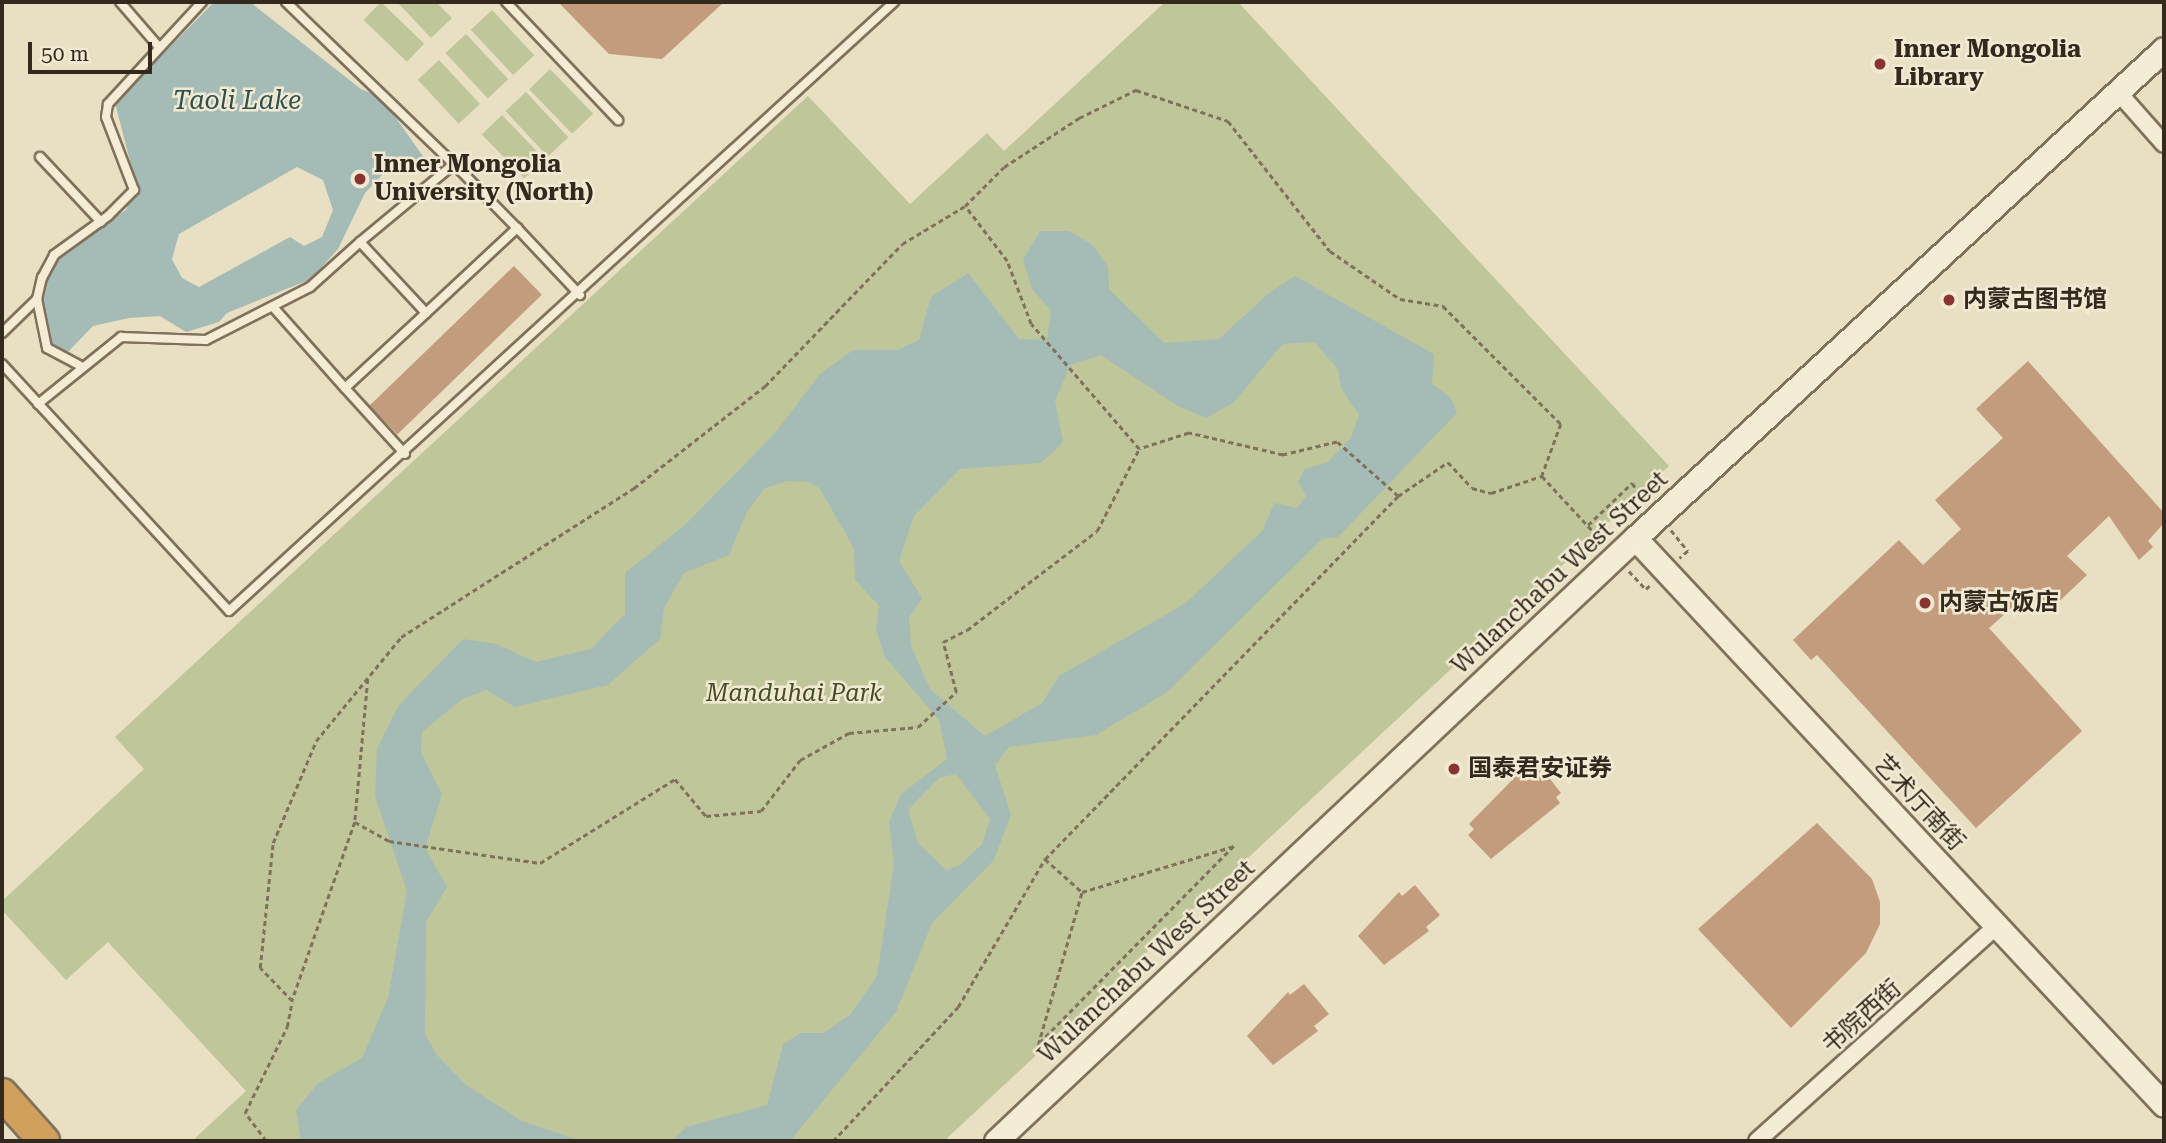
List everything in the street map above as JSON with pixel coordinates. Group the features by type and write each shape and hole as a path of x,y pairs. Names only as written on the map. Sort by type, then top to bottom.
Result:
{"highway":[{"path":"2,1094 44,1141"},
{"path":"2,1121 20,1141"}],"street":[{"name":"Wulanchabu West Street","path":"996,1141 1635,538 2164,48"},
{"path":"2118,92 2164,144"},
{"name":"艺术厅南街","path":"1635,538 2164,1105"},
{"name":"书院西街","path":"1757,1141 1997,926"}],"lane":[{"path":"120,2 159,47"},
{"path":"2,333 37,299 54,254 101,222 134,190 106,117 108,104 202,2"},
{"path":"286,2 454,164 580,295"},
{"path":"506,2 618,120"},
{"path":"2,365 229,611 580,295 894,2"},
{"path":"40,157 101,222"},
{"path":"38,404 79,365 121,337 206,340 310,287 454,164"},
{"path":"345,388 517,228"},
{"path":"360,242 426,313"},
{"path":"37,299 47,348 79,365"},
{"path":"273,307 405,454"}],"path":[{"path":"292,1001 260,968 273,843 316,741 401,637 634,488 765,386 902,244 965,206 1004,167 1079,118 1136,90 1228,121 1330,251 1400,299 1443,306 1560,424 1542,476"},
{"path":"965,206 1007,261 1031,324 1072,378 1139,449"},
{"path":"355,822 389,841 540,863 675,779 706,816 761,811 800,760 849,733 918,727 956,692 943,642 967,630 1097,531 1139,449 1189,433 1283,454 1337,442 1398,496"},
{"path":"833,1141 958,1007 1045,859 1398,496 1448,462 1472,488 1491,494 1542,476"},
{"path":"1542,476 1588,525"},
{"path":"266,1141 246,1113 287,1027 292,1001 355,822 368,678"},
{"path":"1234,846 1038,1045 1046,1020 1082,892 1234,846"},
{"path":"1045,859 1082,892"}],"green space":[{"path":"381,2 424,44 407,62 364,20"},
{"path":"397,2 436,2 452,18 431,38"},
{"name":"Manduhai Park","path":"1165,2 1238,2 1669,466 944,1141 192,1141 246,1091 108,942 66,980 2,910 2,901 144,769 115,737 808,96 910,204 987,133 1004,151"},
{"path":"492,10 534,55 513,75 471,30"},
{"path":"466,34 508,79 488,98 446,53"},
{"path":"439,60 480,104 459,124 418,80"},
{"path":"550,69 593,114 572,134 529,89"},
{"path":"526,92 568,137 548,156 506,111"},
{"path":"502,115 544,159 524,178 482,134"}],"water":[{"name":"Taoli Lake","path":"214,2 250,2 361,89 381,97 425,159 386,171 365,193 338,249 311,279 227,313 219,322 186,332 160,316 129,318 93,326 65,355 47,348 41,325 45,277 61,252 126,210 136,184 115,103","holes":["297,167 323,180 333,210 322,237 304,246 290,237 199,287 182,278 172,259 179,234"]},
{"path":"1040,231 1069,231 1093,245 1108,267 1109,289 1164,343 1219,339 1269,293 1295,276 1434,354 1432,384 1451,398 1457,413 1338,537 1322,539 1166,693 1096,735 1009,747 995,765 1011,815 994,860 932,923 896,1012 791,1140 672,1141 686,1127 767,1105 783,1044 801,1033 823,1033 850,1015 877,976 894,864 889,822 901,794 947,759 939,720 885,657 876,630 879,606 855,580 854,548 820,489 810,482 788,481 765,488 747,512 729,555 684,573 664,608 660,639 608,685 515,707 486,690 461,700 422,732 421,753 442,794 425,848 447,887 426,922 425,1034 437,1055 466,1085 522,1121 581,1141 301,1141 296,1110 318,1083 362,1058 388,998 407,891 375,796 377,749 399,705 463,639 496,644 536,662 591,649 625,614 625,573 684,526 775,433 820,374 853,350 898,350 919,340 931,297 968,273 1019,339 1047,340 1051,311 1032,289 1023,260","holes":["1314,342 1338,369 1341,388 1359,415 1351,438 1328,462 1305,469 1298,481 1306,496 1297,508 1274,503 1263,530 1186,603 1059,676 1042,703 985,736 930,689 911,646 909,617 922,598 899,561 914,516 960,469 1041,463 1063,442 1055,401 1070,365 1101,355 1178,406 1206,418 1233,403 1283,344","956,774 990,819 982,844 960,865 946,870 918,843 908,810 939,778"]}],"building":[{"path":"558,2 724,2 662,59 609,54"},
{"path":"514,266 542,295 397,434 369,406"},
{"name":"内蒙古饭店","path":"2028,361 2164,513 2164,523 2148,541 2153,547 2139,560 2109,516 2067,556 2087,575 2048,612 2029,593 1989,628 2082,731 1976,828 1817,655 1811,660 1793,640 1899,540 1923,565 1961,529 1935,500 2003,438 1976,409"},
{"path":"1540,766 1561,793 1556,797 1560,803 1491,859 1468,835 1474,829 1469,824 1522,770"},
{"path":"1817,823 1872,879 1880,902 1880,924 1866,953 1791,1028 1698,929"},
{"path":"1415,885 1440,915 1426,927 1429,931 1384,965 1358,936 1399,892 1402,896"},
{"path":"1304,984 1329,1014 1314,1026 1318,1031 1273,1065 1247,1036 1288,992 1290,995"}],"place":[{"name":"Inner Mongolia Library","path":"1880,64"},
{"name":"Inner Mongolia University (North)","path":"360,179"},
{"name":"内蒙古图书馆","path":"1949,300"},
{"name":"内蒙古饭店","path":"1925,603"},
{"name":"国泰君安证券","path":"1454,769"}]}
